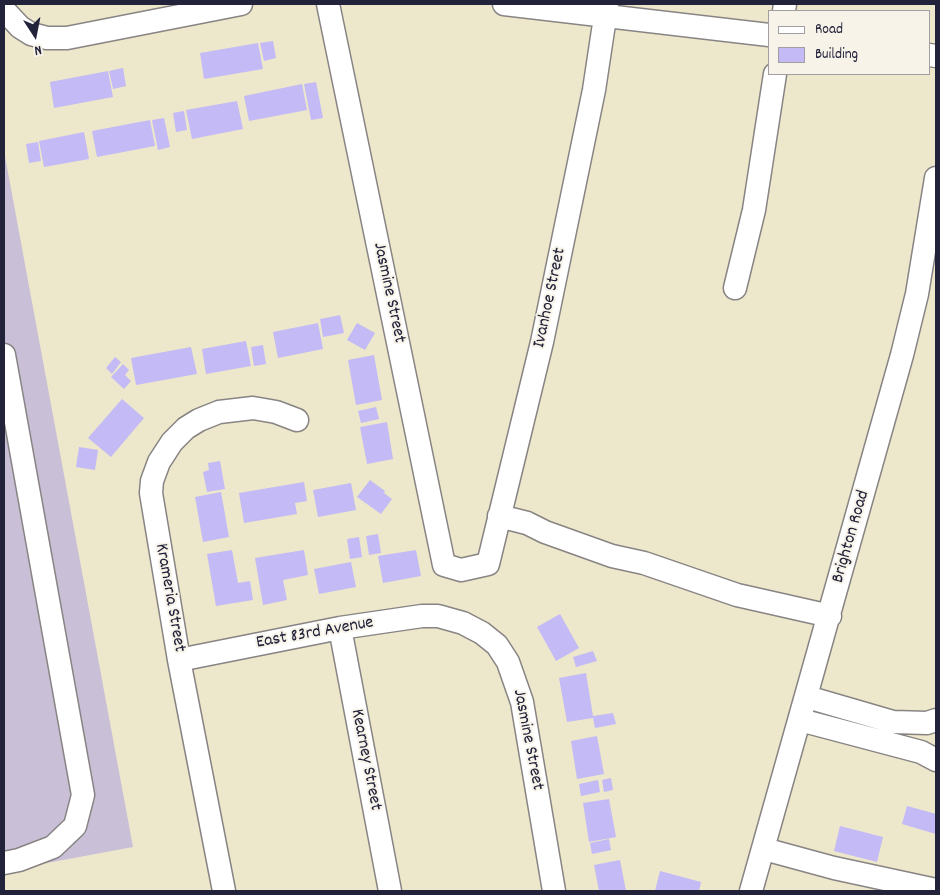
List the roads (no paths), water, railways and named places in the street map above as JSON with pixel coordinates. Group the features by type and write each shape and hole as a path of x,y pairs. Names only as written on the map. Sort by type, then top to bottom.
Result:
{"street":[{"path":"4,10 20,27 31,34 47,38 67,38 241,4"},
{"name":"Jasmine Street","path":"328,4 444,565 461,570"},
{"path":"504,4 607,9 768,35"},
{"name":"Ivanhoe Street","path":"461,570 488,564 542,342 579,166 607,9"},
{"path":"735,288 754,210 775,75"},
{"name":"Brighton Road","path":"751,891 900,364 917,294 936,178"},
{"path":"4,355 84,796 75,826 53,847 19,860 4,863"},
{"name":"Krameria Street","path":"224,891 179,660 151,493 152,481 160,462 172,442 186,428 199,420 219,412 253,408 276,412 297,420"},
{"path":"499,516 527,523 545,532 612,556 644,563 737,595 830,616"},
{"name":"East 83rd Avenue","path":"179,660 340,628 422,616 438,616 452,620"},
{"name":"Jasmine Street","path":"452,620 463,623 482,633 497,645 508,662 522,702 554,891"},
{"name":"Kearney Street","path":"340,628 390,891"},
{"path":"807,697 893,722 927,723 936,720"},
{"path":"800,720 922,752 936,760"},
{"path":"764,849 834,868 936,890"}]}
